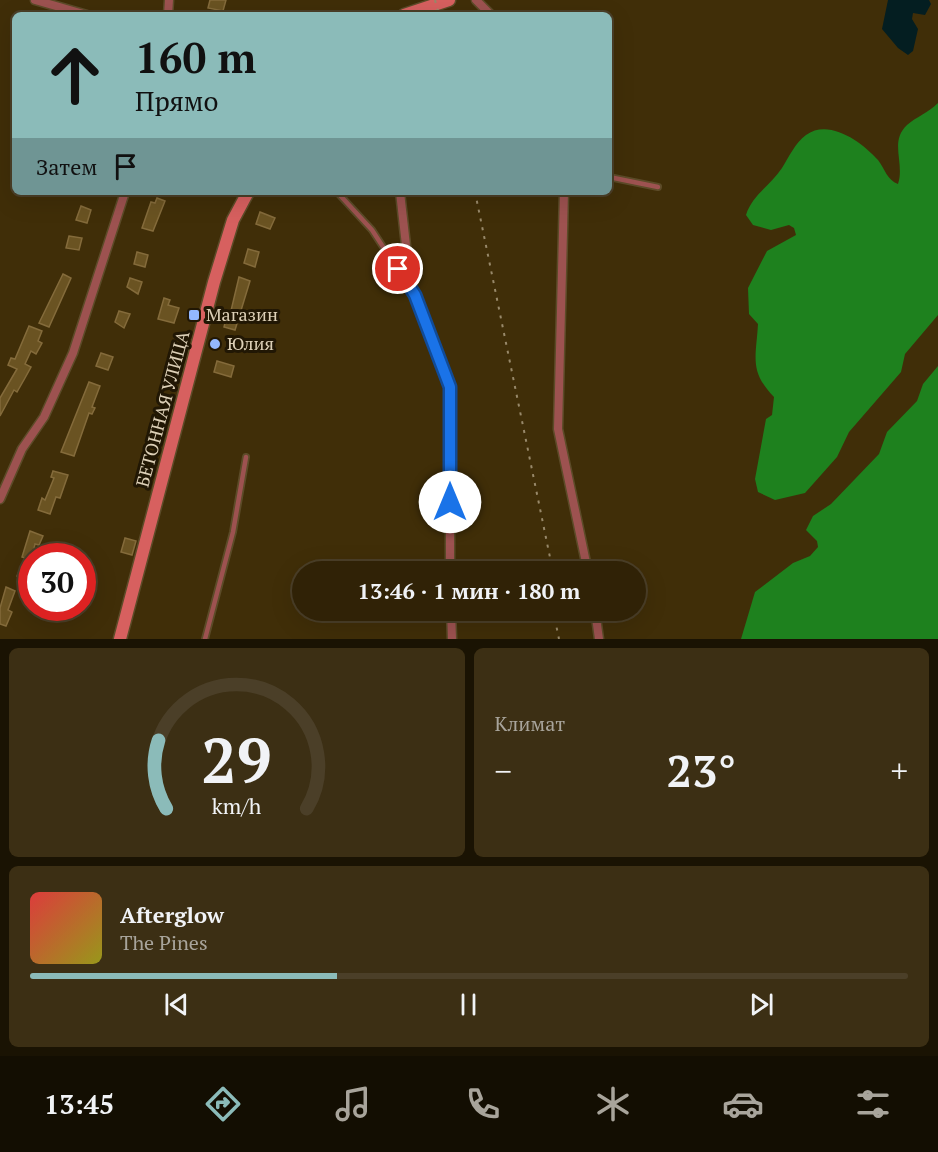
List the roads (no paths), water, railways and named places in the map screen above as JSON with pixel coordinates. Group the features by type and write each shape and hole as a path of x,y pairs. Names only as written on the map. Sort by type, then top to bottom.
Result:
{"main road":[{"path":"413,12 449,0"},
{"name":"БЕТОННАЯ УЛИЦА","path":"120,639 218,271 233,220 246,195"}],"street":[{"path":"35,0 77,12"},
{"path":"476,0 488,12"},
{"path":"0,499 22,449 44,417 73,353 124,195"},
{"path":"400,195 410,280 450,387 450,561"},
{"path":"564,195 558,429 586,561"},
{"path":"452,621 452,639"},
{"path":"597,621 599,639"}],"lane":[{"path":"612,178 658,187"},
{"path":"340,195 372,230 415,295"},
{"path":"205,639 233,532 246,457"}],"water":[{"path":"888,0 929,0 931,4 925,15 913,13 912,19 918,29 913,51 908,55 898,48 882,29"}],"railway":[{"path":"435,0 438,12"},
{"path":"476,195 551,561"},
{"path":"555,621 559,639"}],"place":[{"name":"Магазин","path":"194,315"},
{"name":"Юлия","path":"215,344"}]}
